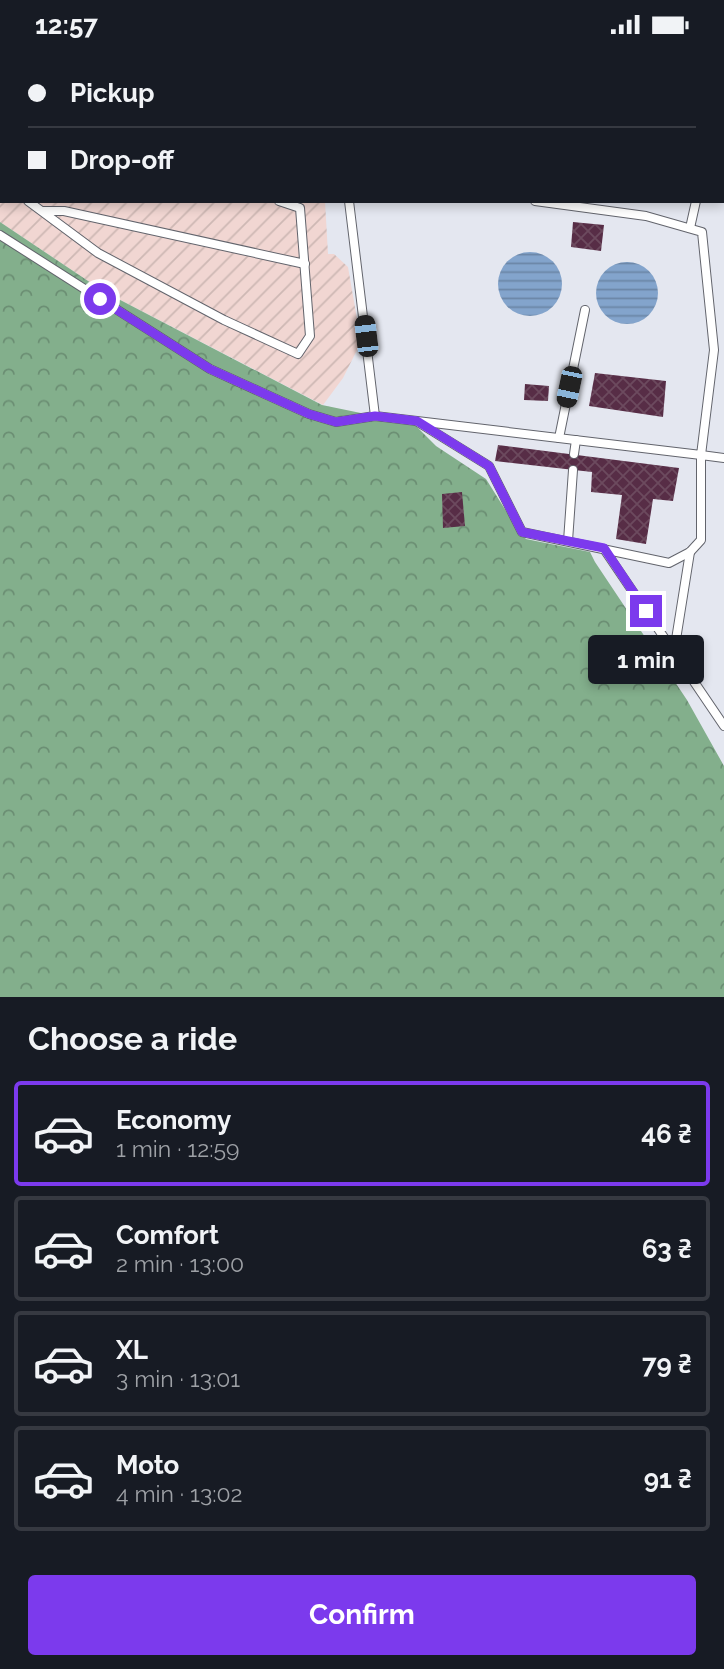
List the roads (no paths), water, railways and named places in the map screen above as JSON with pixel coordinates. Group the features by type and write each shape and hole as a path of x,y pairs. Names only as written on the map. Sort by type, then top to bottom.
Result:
{"lane":[{"path":"31,203 97,253 224,320 298,354 310,336 305,264 300,208 285,203"},
{"path":"349,203 375,416"},
{"path":"417,421 489,466 522,532 669,563 690,552 701,540 701,455 714,349 702,232 646,216 550,203"},
{"path":"690,228 696,203"},
{"path":"43,211 64,211 305,264"},
{"path":"0,235 210,369 309,414 336,422 375,416 724,458"},
{"path":"559,438 585,310"},
{"path":"574,454 576,440"},
{"path":"568,541 573,470"},
{"path":"604,548 724,726"},
{"path":"674,652 690,552"}],"water":[{"path":"530,252 548,258 556,266 562,284 556,302 548,310 530,316 512,310 504,302 498,284 504,266 512,258"},
{"path":"621,262 633,262 649,271 656,281 656,305 649,315 633,324 621,324 610,319 601,310 596,299 596,287 601,276 610,267"}]}
